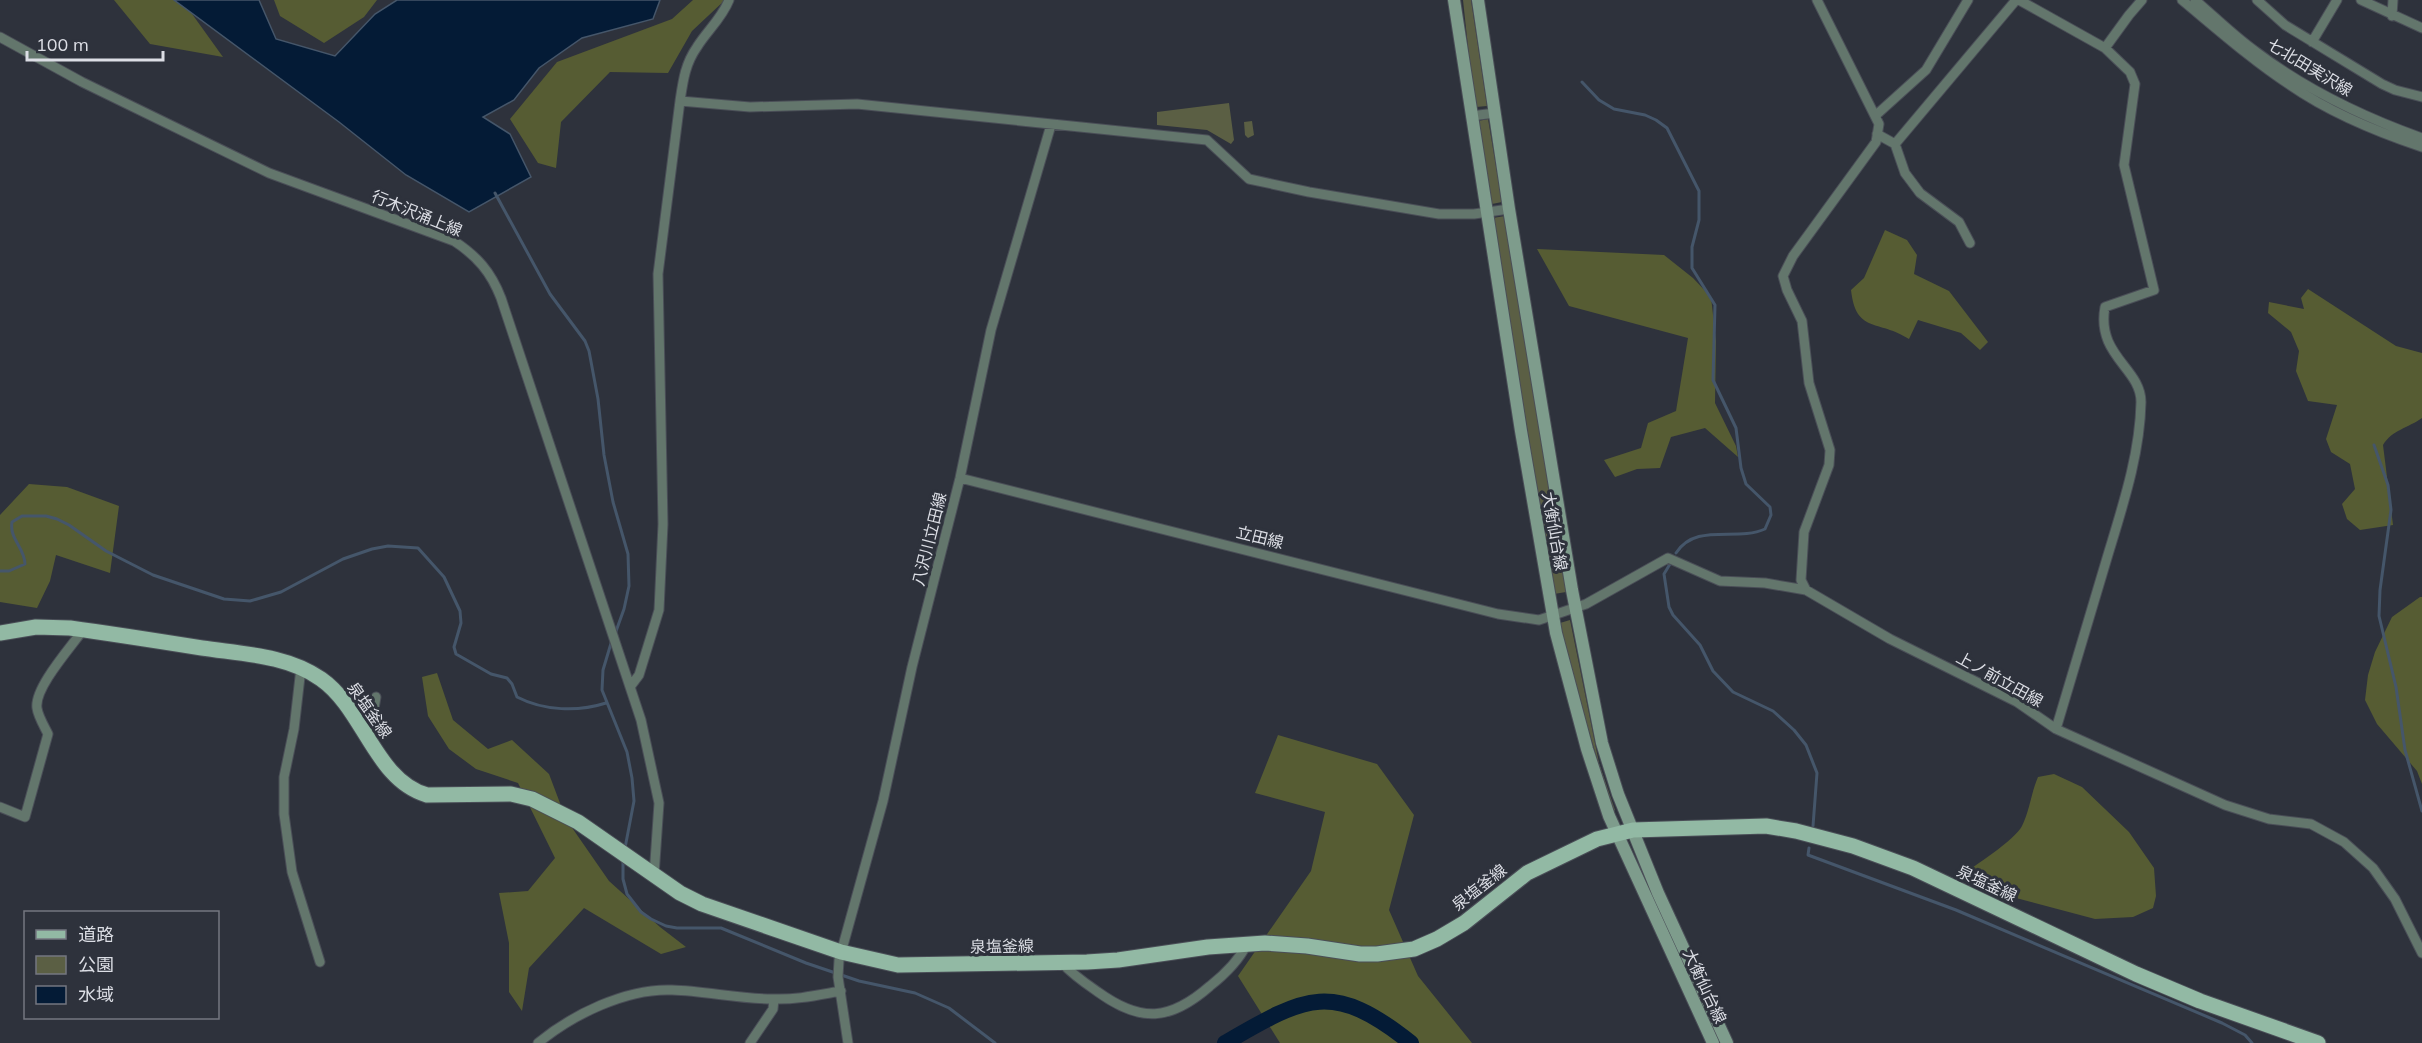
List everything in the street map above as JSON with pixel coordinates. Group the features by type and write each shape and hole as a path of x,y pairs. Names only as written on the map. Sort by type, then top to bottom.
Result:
{"main road":[{"name":"大衡仙台線","path":"1454,0 1486,213 1552,616 1587,749 1616,833 1713,1043"},
{"name":"大衡仙台線","path":"1478,0 1509,209 1575,609 1602,742 1618,794 1658,893 1727,1043"},
{"name":"泉塩釜線","path":"0,633 51,626 284,661 319,677 336,692 393,774 415,792 427,795 511,794 532,799 578,822 680,893 702,904 840,956 898,964 1062,963 1118,960 1247,944 1295,945 1360,954 1394,953 1414,949 1464,923 1527,873 1573,850 1616,833 1633,830 1766,826 1796,831 1853,846 1913,868 2179,992 2318,1043"}],"street":[{"path":"630,687 639,675 659,610 663,524 658,274 680,101 685,69 695,49 725,12 729,0"},
{"path":"1806,590 1802,580 1804,532 1829,465 1830,450 1809,383 1802,321 1783,276 1793,255 1876,142 1879,124 1817,0"},
{"path":"1875,116 1926,70 1968,0"},
{"path":"1895,144 2017,0 2105,48 2130,72 2135,84 2124,165 2154,291 2105,307 2103,320 2108,344 2137,387 2141,400 2137,441 2127,493 2056,729"},
{"path":"2105,48 2128,15 2142,0"},
{"path":"2182,0 2251,58 2292,87 2358,122 2422,147"},
{"name":"七北田実沢線","path":"2195,0 2254,51 2311,88 2350,109 2422,138"},
{"path":"2257,0 2285,25 2382,84 2422,97"},
{"path":"2312,42 2337,0"},
{"path":"2361,0 2422,28"},
{"path":"2392,16 2393,0"},
{"name":"行木沢涌上線","path":"0,37 82,82 269,173 454,241 472,253 494,280 641,720 659,803 654,876"},
{"path":"680,101 750,107 857,104 1207,140 1248,179 1439,214 1486,213 1509,209"},
{"path":"1471,116 1495,113"},
{"name":"八沢川立田線","path":"848,1043 840,988 840,956 883,801 912,668 960,478 991,330 1051,125"},
{"path":"1877,134 1895,144 1905,173 1910,180 1920,193 1959,222 1970,243"},
{"name":"立田線","path":"960,478 1498,614 1531,620 1552,616"},
{"name":"上ノ前立田線","path":"1552,616 1575,609 1668,558 1720,581 1765,583 1806,590 1890,639 2017,702 2056,729 2225,805 2269,819 2311,824 2344,842 2373,868 2396,899 2422,952"},
{"path":"0,807 24,817 48,734 37,710 37,702 43,686 83,630"},
{"path":"301,668 294,729 285,777 284,814 292,872 320,962"},
{"path":"369,737 376,697"},
{"path":"1062,963 1074,975 1124,1010 1144,1015 1166,1012 1191,1003 1217,981 1243,952 1247,944"},
{"path":"538,1043 557,1027 607,1002 656,990 794,999 840,988"},
{"path":"750,1043 773,1009 774,999"}],"green space":[{"path":"114,0 182,0 223,57 150,44"},
{"path":"274,0 377,0 364,17 324,43 280,16"},
{"path":"693,0 725,0 692,31 668,73 610,72 561,122 556,168 538,163 510,119 557,62 672,19"},
{"path":"1463,0 1471,0 1487,106 1476,107"},
{"path":"1229,103 1234,140 1231,144 1207,130 1157,125 1157,112"},
{"path":"1488,119 1502,202 1492,204 1478,121"},
{"path":"1252,121 1254,135 1248,138 1245,135 1244,122"},
{"path":"1505,216 1566,592 1554,594 1493,218"},
{"path":"1885,230 1907,240 1917,255 1914,274 1949,291 1988,342 1980,350 1961,333 1918,320 1909,339 1863,320 1854,304 1851,290 1864,278"},
{"path":"1537,249 1664,255 1693,278 1711,297 1716,341 1715,403 1736,446 1738,457 1705,428 1671,437 1660,468 1637,469 1615,477 1604,460 1641,448 1648,423 1676,411 1688,338 1569,306"},
{"path":"2308,289 2396,346 2422,353 2422,418 2396,433 2383,445 2393,525 2360,530 2347,519 2342,504 2355,489 2350,464 2331,452 2326,439 2337,405 2308,401 2296,371 2299,351 2291,332 2268,313 2269,302 2304,309 2301,298"},
{"path":"29,484 67,487 119,506 110,573 56,555 50,581 37,608 0,602 0,515"},
{"path":"2422,597 2422,784 2417,771 2377,724 2365,700 2368,675 2375,652 2392,617"},
{"path":"1570,620 1599,763 1615,810 1613,811 1569,666 1560,623"},
{"path":"437,673 453,720 488,749 512,740 549,774 566,819 609,881 686,947 661,954 584,908 529,968 522,1011 509,992 509,943 499,893 528,891 555,858 518,783 476,769 449,749 428,716 422,677"},
{"path":"1278,735 1377,764 1414,815 1389,910 1418,976 1472,1043 1280,1043 1238,976 1311,871 1325,812 1255,793"},
{"path":"2054,774 2082,787 2129,832 2154,868 2156,896 2153,908 2133,917 2095,919 1982,889 1959,877 2003,846 2018,832 2025,820 2038,777"}],"water":[{"path":"174,0 259,0 276,39 335,56 375,14 397,0 660,0 653,19 582,38 539,68 514,100 483,117 510,134 531,177 469,212 406,175 339,122"}],"waterway":[{"path":"1582,82 1599,100 1614,109 1645,115 1667,128 1699,191 1699,220 1692,247 1692,268 1715,305 1713,380 1736,428 1741,468 1746,484 1770,507 1771,515 1765,529 1742,534 1705,535 1684,544 1676,553"},
{"path":"495,193 550,294 585,341 589,351 613,502 628,554 629,586 615,634"},
{"path":"2374,445 2388,485 2391,510 2380,590 2379,616 2396,687 2405,750 2422,811"},
{"path":"0,571 9,571 25,564 23,553 12,528 12,522 22,516 46,516 57,519 106,551 153,575 224,599 250,601 281,592 343,559 372,549 388,546 418,548 444,577 460,611 461,623 454,647 456,654 491,674 507,678 517,697 527,702 561,709 584,708 606,703"},
{"path":"1670,564 1664,574 1669,607 1673,615 1700,645 1713,671 1733,692 1773,711 1794,730 1806,745 1817,773 1813,826"},
{"path":"612,640 603,670 602,690 627,752 632,778 634,801 625,848"},
{"path":"1809,848 1808,855 1956,910 2222,1023 2245,1035 2252,1043"},
{"path":"623,860 623,879 627,894 641,912 651,919 677,928 721,928 806,963 859,981 915,993 949,1008 995,1043"},
{"path":"1225,1043 1277,1014 1319,1002 1339,1003 1360,1010 1384,1023 1411,1043"}]}
